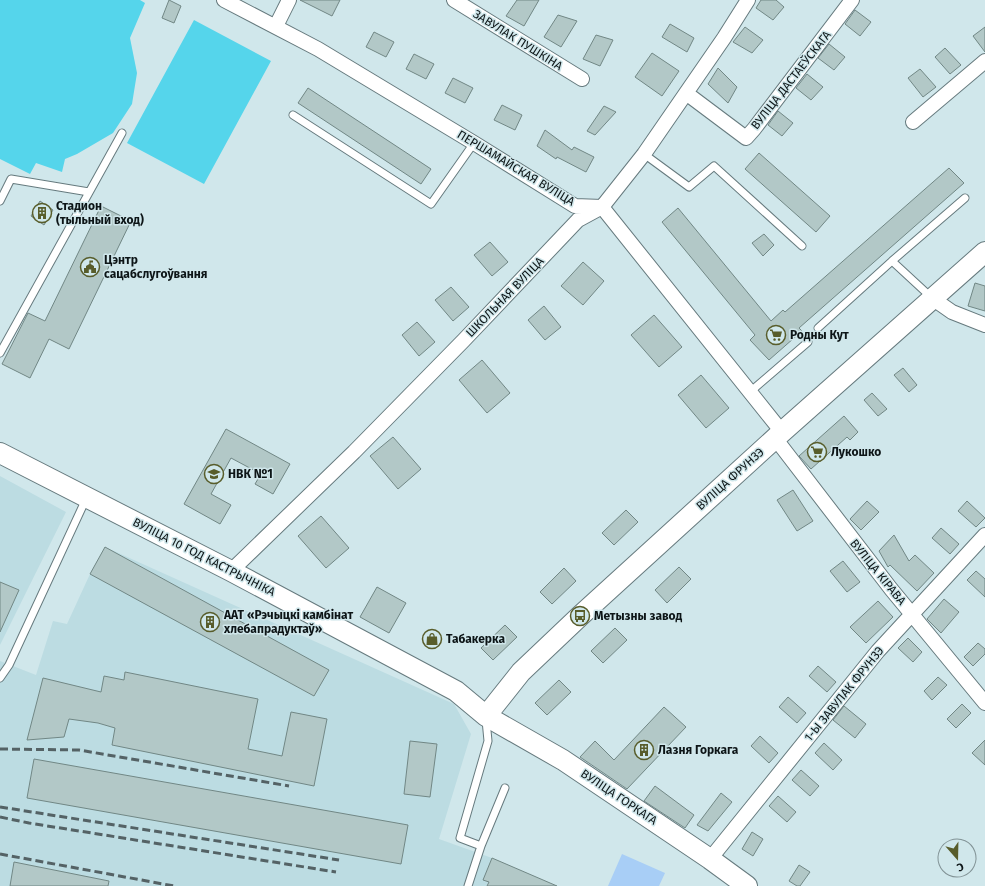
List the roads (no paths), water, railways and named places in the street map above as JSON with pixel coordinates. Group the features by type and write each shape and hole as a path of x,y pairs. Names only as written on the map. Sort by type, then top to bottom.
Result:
{"street":[{"name":"ПЕРШАМАЙСКАЯ ВУЛІЦА","path":"224,0 318,49 575,206 602,207"},
{"path":"276,26 289,0"},
{"name":"ЗАВУЛАК ПУШКІНА","path":"454,0 582,79"},
{"name":"ШКОЛЬНАЯ ВУЛІЦА","path":"231,571 354,452 464,340 578,220 602,207 644,154 724,38 748,0"},
{"name":"ВУЛІЦА ДАСТАЕЎСКАГА","path":"686,93 746,138 852,0"},
{"path":"913,122 985,61"},
{"path":"602,207 750,392 778,435"},
{"name":"ВУЛІЦА ФРУНЗЭ","path":"486,716 521,672 580,616 778,435 985,252"},
{"path":"932,298 952,312 985,325"},
{"name":"ВУЛІЦА КІРАВА","path":"778,435 858,546 985,703"},
{"name":"ВУЛІЦА 10 ГОД КАСТРЫЧНІКА","path":"0,453 231,571 444,684 456,691 486,716"},
{"name":"1-Ы ЗАВУЛАК ФРУНЗЭ","path":"710,859 878,651 985,536"},
{"name":"ВУЛІЦА ГОРКАГА","path":"486,716 563,760 710,859 746,886"}],"lane":[{"path":"293,115 431,204 474,143"},
{"path":"0,353 122,133"},
{"path":"644,154 689,187 714,166 802,246"},
{"path":"0,201 11,179 89,192"},
{"path":"818,328 965,198"},
{"path":"892,261 932,298"},
{"path":"750,392 808,342"},
{"path":"0,678 9,665 87,497"},
{"path":"480,846 460,838 488,741 486,716"},
{"path":"468,886 480,846 505,788"}],"railway":[{"path":"0,749 79,750 289,786"},
{"path":"0,807 339,860"},
{"path":"0,817 29,823 336,872"},
{"path":"0,854 174,886"}],"place":[{"name":"Стадион (тыльный вход)","path":"42,213"},
{"name":"Цэнтр сацабслугоўвання","path":"90,267"},
{"name":"Родны Кут","path":"776,335"},
{"name":"Лукошко","path":"817,452"},
{"name":"НВК №1","path":"214,474"},
{"name":"Метызны завод","path":"580,616"},
{"name":"ААТ «Рэчыцкі камбінат хлебапрадуктаў»","path":"210,622"},
{"name":"Табакерка","path":"432,639"},
{"name":"Лазня Горкага","path":"644,750"}]}
